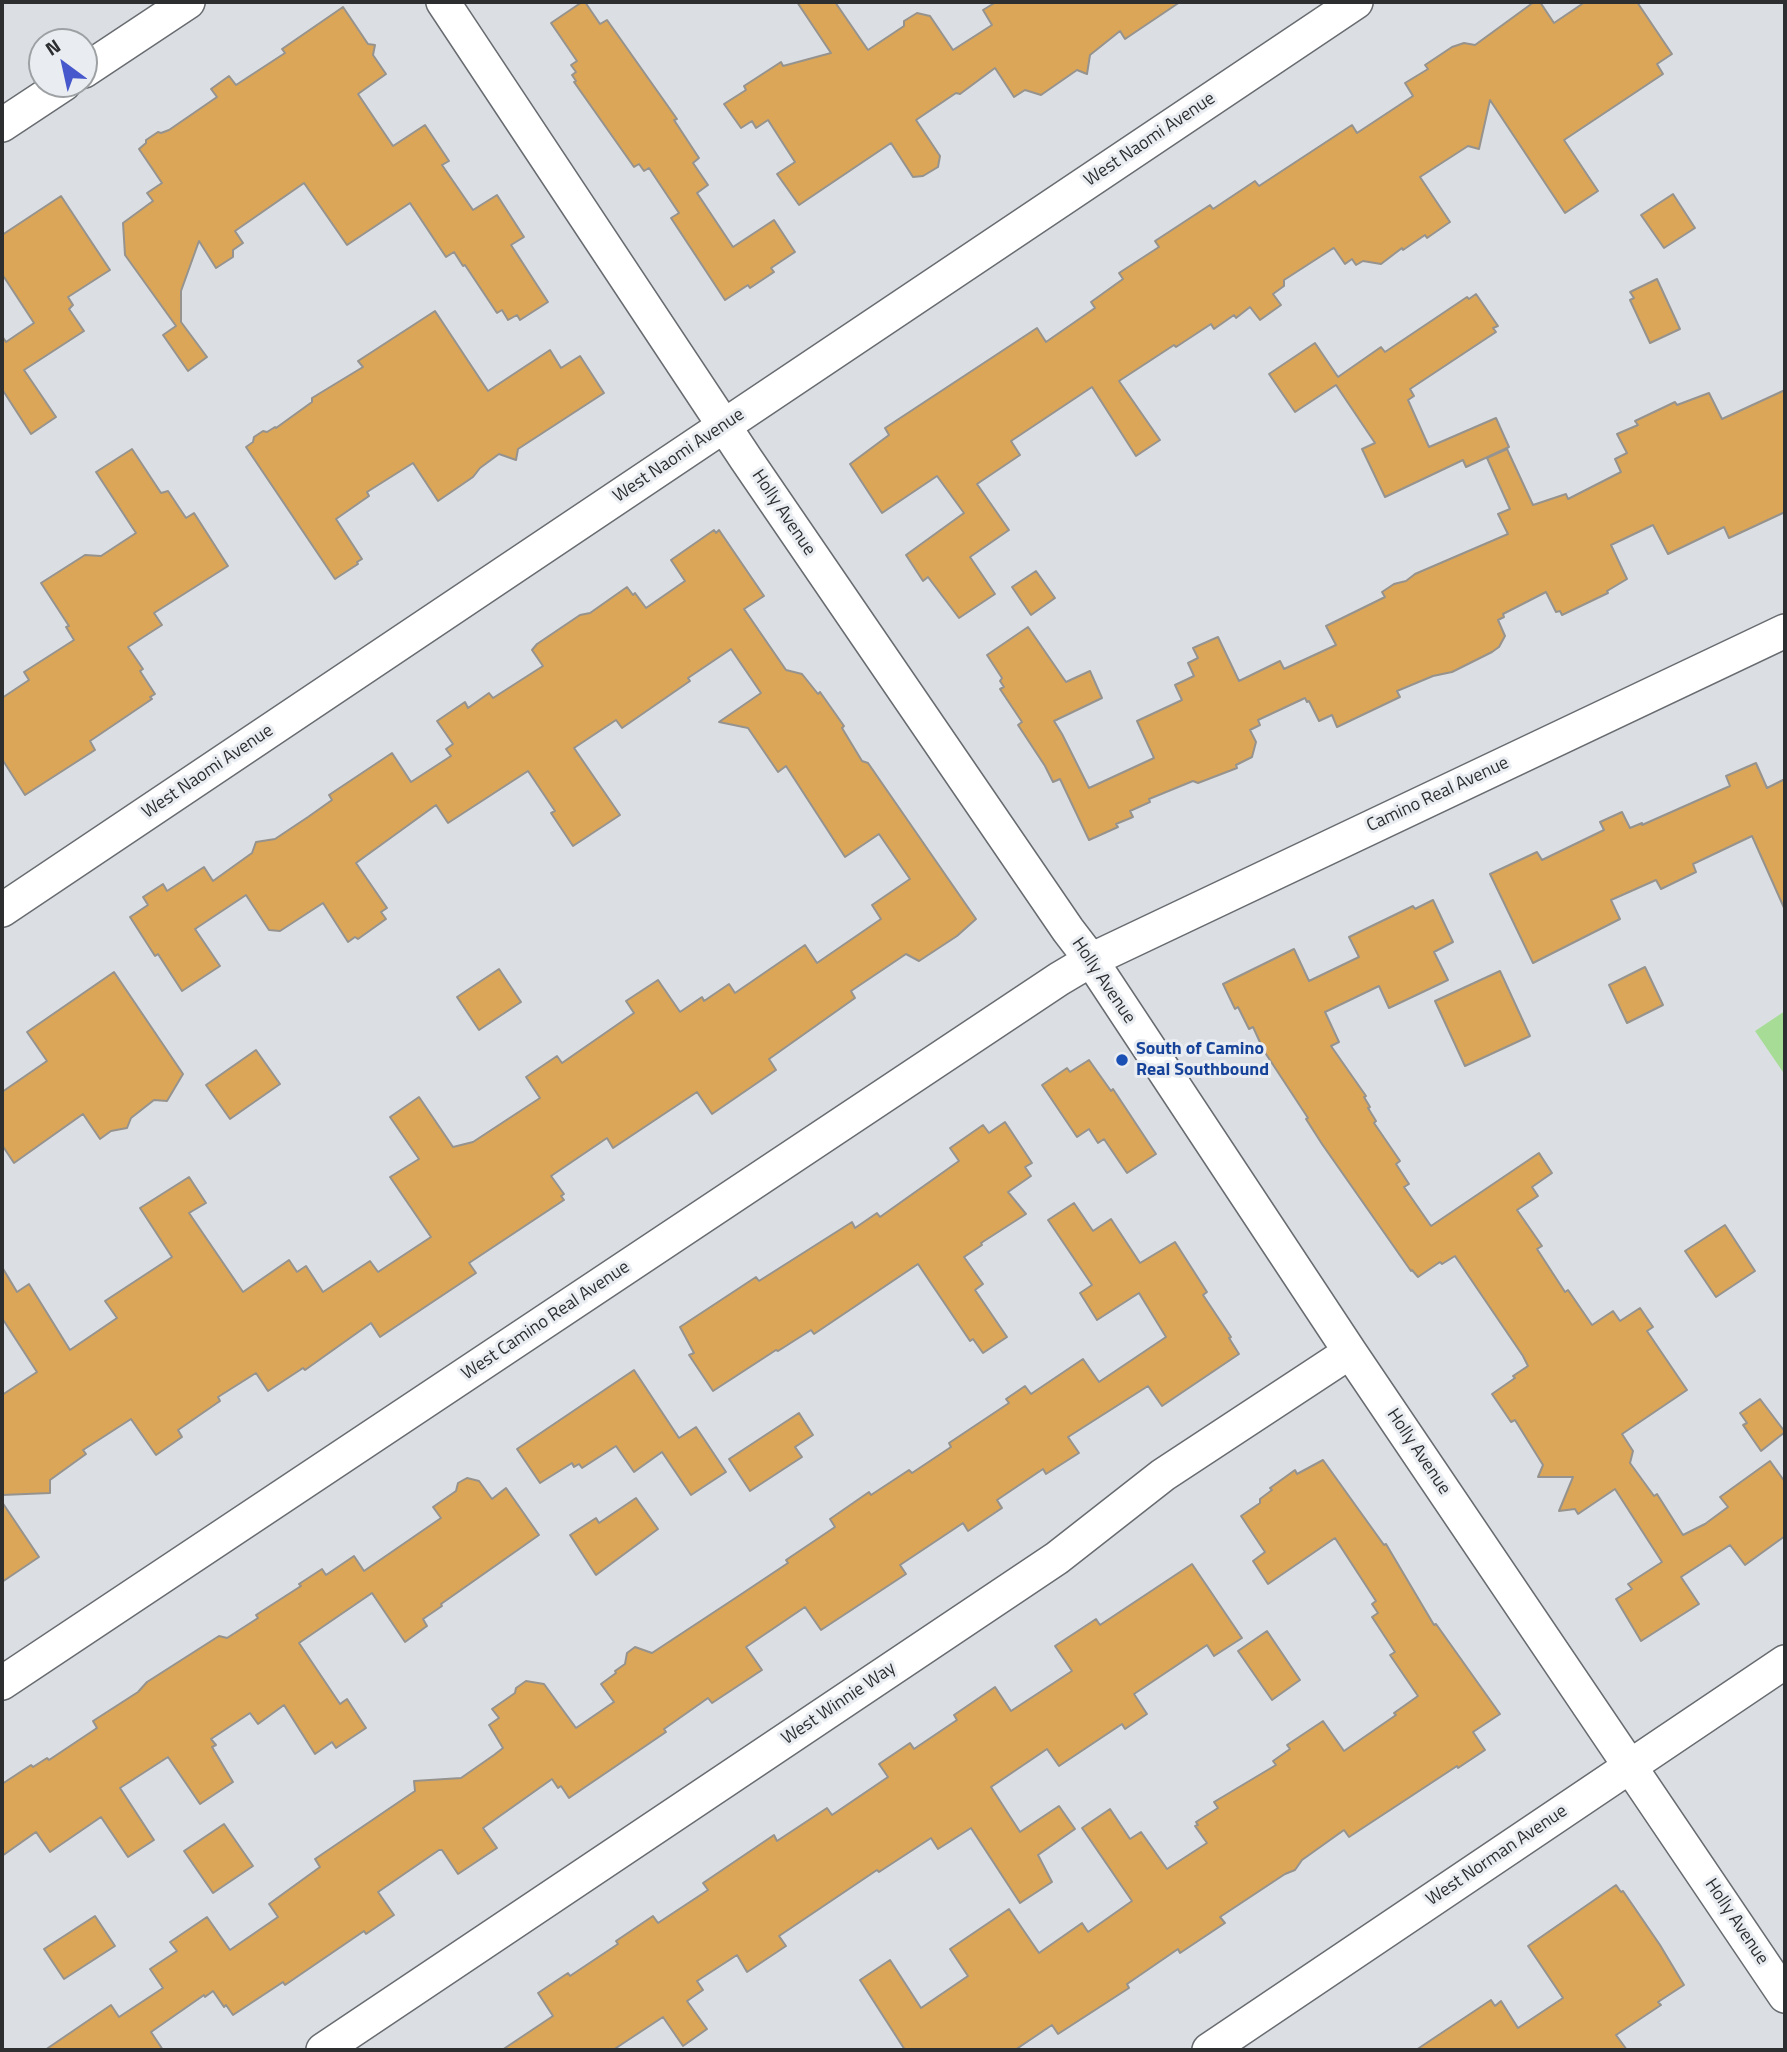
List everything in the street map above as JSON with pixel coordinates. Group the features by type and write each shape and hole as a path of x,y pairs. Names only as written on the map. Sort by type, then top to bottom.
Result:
{"street":[{"path":"98,62 188,2"},
{"name":"Holly Avenue","path":"443,2 724,424 1091,960 1350,1352 1785,1996"},
{"name":"West Naomi Avenue","path":"2,910 1356,2"},
{"path":"2,125 43,98"},
{"name":"Camino Real Avenue","path":"1091,960 1785,631"},
{"name":"West Camino Real Avenue","path":"2,1683 1091,960"},
{"name":"West Winnie Way","path":"323,2050 1058,1558 1163,1475 1350,1352"},
{"name":"West Norman Avenue","path":"1209,2050 1785,1662"}],"green space":[{"path":"1785,1011 1785,1075 1755,1031"}],"building":[{"path":"585,2 600,24 607,20 677,119 674,120 699,158 693,163 708,185 697,193 733,247 774,220 795,252 771,268 774,272 750,288 748,285 725,300 671,218 679,213 649,168 644,171 639,164 634,167 574,82 576,81 572,75 576,72 571,65 577,61 551,23"},
{"path":"797,2 835,2 868,50 904,26 904,21 917,13 930,16 953,50 992,25 983,10 996,2 1180,2 1125,39 1120,31 1090,55 1087,74 1077,70 1041,95 1025,90 1014,97 995,68 960,94 956,93 916,120 940,156 938,167 923,176 913,177 891,143 799,205 777,174 795,162 768,120 756,128 752,121 741,128 724,104 746,90 744,86 781,62 783,66 831,53"},
{"path":"1534,2 1540,2 1554,23 1585,2 1637,2 1672,54 1657,64 1663,74 1564,140 1598,191 1565,213 1490,100 1479,149 1468,146 1420,177 1450,222 1427,238 1425,235 1403,250 1402,248 1381,264 1363,261 1356,265 1352,259 1345,264 1334,248 1284,280 1284,286 1273,294 1281,305 1260,320 1250,307 1214,329 1211,324 1119,381 1160,440 1136,456 1092,387 1011,441 1020,455 977,484 1009,530 970,557 995,594 959,618 928,577 923,581 906,555 964,513 937,476 882,513 850,464 889,435 885,428 1037,328 1046,342 1095,308 1091,302 1123,279 1119,273 1159,247 1155,241 1210,205 1213,209 1255,181 1259,186 1352,125 1357,133 1413,96 1405,83 1428,69 1425,65 1452,47 1464,43 1475,45"},
{"path":"343,7 368,44 375,45 373,55 386,74 358,94 393,146 425,125 449,161 442,165 473,210 497,195 524,237 511,245 548,302 520,320 517,315 508,320 502,310 497,313 454,252 446,257 410,203 347,245 304,183 235,231 243,243 233,250 233,257 216,268 199,241 181,291 181,322 207,357 188,371 163,335 176,326 125,255 123,223 153,201 147,193 162,183 139,149 158,132 169,130 217,97 211,89 229,76 236,85 285,53 282,49"},
{"path":"1673,194 1695,228 1664,248 1641,215"},
{"path":"61,196 110,270 68,297 73,305 69,309 84,331 24,370 56,417 31,434 2,389 2,336 6,342 34,323 2,274 2,235"},
{"path":"1657,279 1680,329 1650,343 1630,300 1634,298 1630,292"},
{"path":"1476,294 1498,326 1493,328 1496,332 1410,389 1414,396 1408,400 1429,447 1496,418 1509,447 1466,467 1463,460 1385,497 1362,449 1375,443 1336,385 1295,412 1269,374 1315,343 1338,377 1381,347 1385,352 1467,297 1469,299"},
{"path":"435,311 488,391 550,350 561,368 580,356 604,393 518,449 516,460 499,454 480,468 473,477 438,501 413,463 367,492 369,496 336,519 362,559 335,579 246,447 253,442 254,437 263,431 276,428 312,402 312,398 363,367 358,361"},
{"path":"1785,390 1785,512 1729,538 1724,527 1668,554 1653,525 1611,545 1627,579 1607,591 1608,593 1562,615 1560,611 1556,612 1546,592 1503,614 1504,617 1498,620 1505,636 1499,647 1492,652 1452,672 1433,676 1397,691 1400,697 1337,727 1332,715 1319,721 1305,698 1258,720 1260,725 1250,730 1256,742 1252,757 1236,765 1237,768 1198,783 1193,781 1149,799 1150,802 1130,811 1133,817 1089,840 1060,779 1053,782 1018,725 1022,722 1000,689 1004,687 1000,681 1002,678 987,655 1028,627 1066,682 1090,671 1102,698 1054,721 1089,788 1154,758 1137,721 1182,700 1175,685 1194,676 1188,663 1198,658 1193,648 1218,637 1239,681 1280,661 1284,669 1336,645 1326,626 1385,597 1382,592 1394,584 1508,534 1498,514 1510,509 1487,458 1507,449 1533,505 1566,494 1568,499 1621,472 1615,459 1627,453 1617,434 1638,425 1635,421 1675,402 1677,405 1709,393 1722,419"},
{"path":"132,449 161,493 168,491 186,518 194,513 228,566 154,613 162,625 128,647 155,694 150,697 152,699 90,741 95,750 25,795 2,759 2,698 29,680 24,672 74,640 66,627 69,626 41,583 85,555 101,556 136,533 96,472"},
{"path":"714,530 716,533 719,530 764,596 744,609 786,670 802,674 818,694 820,692 844,726 842,728 862,761 868,763 976,919 957,936 919,961 906,954 851,991 855,998 769,1059 776,1070 712,1114 697,1092 613,1148 607,1138 551,1176 564,1194 561,1196 564,1200 469,1263 476,1273 380,1337 371,1323 305,1370 303,1368 268,1391 256,1373 218,1397 220,1401 178,1430 182,1437 156,1455 131,1419 83,1450 86,1454 50,1480 50,1493 2,1495 2,1395 37,1372 2,1318 2,1267 17,1292 29,1284 70,1350 117,1318 105,1301 172,1257 140,1208 189,1177 206,1203 189,1213 243,1292 289,1260 297,1272 306,1266 323,1292 370,1261 378,1272 431,1237 390,1177 419,1159 390,1117 419,1097 453,1147 473,1142 540,1098 526,1077 557,1056 562,1063 634,1013 626,1001 658,980 680,1012 702,997 704,1001 729,984 735,993 805,945 817,963 881,919 872,905 910,879 879,834 845,857 786,766 778,772 748,728 719,722 761,693 731,649 622,728 616,720 574,748 620,815 573,846 551,813 555,811 528,771 448,823 436,805 356,863 387,908 381,912 386,919 358,939 355,937 348,942 323,903 280,931 269,930 246,895 195,929 220,966 182,991 130,917 148,905 143,897 163,884 167,891 204,867 213,881 252,853 256,842 275,839 332,800 329,795 392,753 411,782 451,756 446,749 453,744 437,721 465,702 468,708 489,693 493,698 543,666 532,650 537,644 580,615 590,613 627,587 646,608 685,581 671,560"},
{"path":"1036,571 1055,598 1031,615 1012,587"},
{"path":"1756,763 1767,788 1785,779 1785,910 1752,836 1693,864 1696,872 1661,889 1656,880 1611,900 1620,919 1533,963 1490,874 1537,852 1542,860 1604,830 1600,822 1622,812 1630,828 1642,825 1730,786 1726,776"},
{"path":"1433,900 1453,942 1434,952 1448,980 1389,1008 1379,986 1325,1012 1339,1042 1331,1046 1366,1096 1364,1097 1370,1107 1368,1108 1376,1121 1374,1123 1400,1161 1396,1164 1409,1184 1404,1187 1431,1226 1539,1153 1552,1173 1532,1187 1538,1196 1517,1210 1542,1246 1537,1249 1565,1292 1568,1290 1592,1325 1613,1311 1620,1321 1640,1308 1653,1327 1647,1331 1687,1390 1622,1434 1633,1451 1630,1463 1654,1496 1657,1494 1683,1535 1705,1524 1728,1507 1720,1497 1770,1461 1785,1482 1785,1536 1745,1565 1730,1545 1681,1577 1699,1604 1641,1641 1616,1599 1632,1589 1628,1584 1662,1562 1615,1489 1578,1514 1575,1509 1559,1511 1573,1477 1538,1477 1543,1465 1515,1420 1511,1422 1492,1394 1528,1366 1523,1356 1455,1256 1442,1264 1440,1262 1418,1277 1411,1271 1322,1144 1264,1051 1253,1027 1249,1029 1238,1007 1235,1009 1223,984 1294,949 1309,981 1359,957 1349,937 1413,906 1415,909"},
{"path":"1645,967 1663,1005 1627,1023 1609,985"},
{"path":"499,969 521,1002 479,1030 457,997"},
{"path":"1500,971 1530,1036 1465,1066 1435,1001"},
{"path":"114,972 183,1074 167,1101 154,1100 131,1118 127,1128 111,1131 100,1139 83,1114 14,1163 2,1145 2,1092 47,1061 27,1032"},
{"path":"256,1050 280,1084 230,1119 206,1085"},
{"path":"1089,1060 1111,1091 1113,1089 1156,1154 1127,1173 1104,1139 1098,1143 1089,1129 1077,1137 1042,1085 1067,1068 1070,1072"},
{"path":"1005,1122 1032,1163 1025,1167 1031,1176 1008,1192 1026,1214 964,1257 983,1284 975,1290 1007,1337 983,1353 973,1339 970,1341 918,1264 814,1334 811,1330 713,1391 689,1355 694,1353 680,1327 756,1277 759,1281 852,1222 855,1228 877,1213 880,1217 959,1161 950,1148 983,1125 989,1133"},
{"path":"1074,1203 1093,1231 1111,1219 1140,1263 1175,1242 1207,1292 1203,1295 1239,1354 1162,1406 1148,1386 1068,1437 1079,1453 1046,1474 1043,1469 997,1500 1002,1508 968,1531 963,1523 900,1565 906,1574 821,1630 805,1607 746,1647 762,1670 712,1703 708,1698 664,1729 666,1732 569,1798 552,1779 483,1828 497,1848 458,1874 442,1850 439,1850 378,1892 394,1915 366,1934 364,1931 285,1985 283,1982 233,2015 213,1991 205,1997 204,1995 151,2032 163,2050 45,2050 111,2005 119,2017 163,1988 150,1969 177,1951 170,1942 207,1917 230,1950 278,1917 269,1904 320,1867 315,1859 415,1791 414,1781 461,1778 494,1755 503,1748 489,1725 499,1718 492,1709 515,1693 516,1688 526,1681 544,1684 576,1728 614,1702 601,1684 625,1664 627,1653 635,1647 652,1653 788,1563 786,1560 835,1527 830,1519 869,1492 871,1495 909,1470 912,1473 951,1447 949,1443 1009,1403 1006,1399 1025,1386 1031,1394 1083,1359 1099,1382 1166,1337 1139,1293 1097,1320 1080,1293 1092,1285 1048,1220"},
{"path":"1725,1225 1755,1271 1716,1297 1685,1251"},
{"path":"634,1370 679,1438 696,1427 726,1472 691,1495 662,1452 634,1472 616,1446 582,1468 579,1464 574,1467 572,1463 540,1483 517,1449"},
{"path":"1760,1399 1785,1432 1761,1451 1743,1425 1747,1423 1740,1413"},
{"path":"799,1413 813,1435 795,1447 802,1457 750,1491 729,1459"},
{"path":"1323,1460 1384,1545 1386,1544 1434,1625 1436,1624 1500,1714 1473,1732 1485,1750 1349,1837 1344,1830 1302,1860 1295,1870 1220,1917 1225,1923 1180,1953 1178,1949 1127,1984 1129,1988 1058,2034 1052,2025 1015,2050 905,2050 860,1980 890,1960 921,2008 968,1976 950,1949 1009,1909 1039,1953 1082,1923 1088,1932 1132,1901 1082,1828 1110,1809 1130,1839 1141,1832 1167,1869 1207,1843 1195,1826 1198,1825 1196,1822 1218,1808 1214,1802 1276,1765 1273,1761 1290,1749 1287,1745 1323,1721 1344,1751 1396,1715 1394,1713 1418,1696 1390,1655 1395,1652 1372,1617 1378,1613 1372,1604 1376,1601 1335,1538 1268,1584 1253,1561 1265,1552 1241,1516 1260,1503 1260,1499 1272,1490 1270,1488 1295,1470 1297,1474"},
{"path":"467,1478 479,1481 492,1499 506,1488 539,1535 441,1604 442,1606 423,1619 427,1626 405,1642 372,1593 299,1643 340,1704 347,1699 366,1728 336,1748 332,1742 315,1754 284,1705 258,1724 250,1713 211,1739 216,1745 212,1747 233,1782 200,1804 168,1757 120,1788 154,1840 128,1857 101,1817 50,1852 36,1832 2,1856 2,1784 31,1765 33,1767 47,1758 49,1760 97,1728 93,1721 138,1692 147,1682 219,1636 227,1638 258,1618 256,1615 322,1569 326,1575 354,1556 364,1571 441,1518 433,1507 456,1491 458,1483"},
{"path":"636,1498 658,1529 596,1575 570,1535 596,1518 599,1523"},
{"path":"2,1502 39,1557 2,1582"},
{"path":"1192,1564 1242,1638 1214,1656 1207,1645 1134,1694 1147,1714 1125,1729 1122,1724 1059,1766 1047,1749 991,1787 1020,1832 1059,1806 1075,1829 1038,1855 1052,1882 1020,1903 971,1828 938,1849 931,1838 879,1872 877,1870 779,1936 786,1946 747,1972 737,1955 697,1981 703,1990 687,2001 707,2029 683,2046 663,2017 613,2050 502,2050 553,2016 538,1993 568,1973 570,1976 618,1944 616,1941 653,1916 658,1923 708,1890 703,1883 774,1835 777,1841 827,1808 832,1815 888,1777 879,1764 910,1743 914,1749 957,1720 954,1715 995,1687 1011,1711 1072,1671 1055,1646 1096,1619 1100,1625"},
{"path":"1267,1631 1300,1680 1272,1700 1238,1651"},
{"path":"224,1824 253,1866 213,1893 184,1851"},
{"path":"1616,1885 1660,1945 1684,1985 1658,2002 1661,2005 1616,2035 1627,2050 1416,2050 1491,2000 1495,2006 1501,2001 1518,2028 1563,1998 1528,1946"},
{"path":"95,1916 115,1946 64,1979 44,1949"}],"place":[{"name":"South of Camino Real Southbound","path":"1122,1060"}]}
